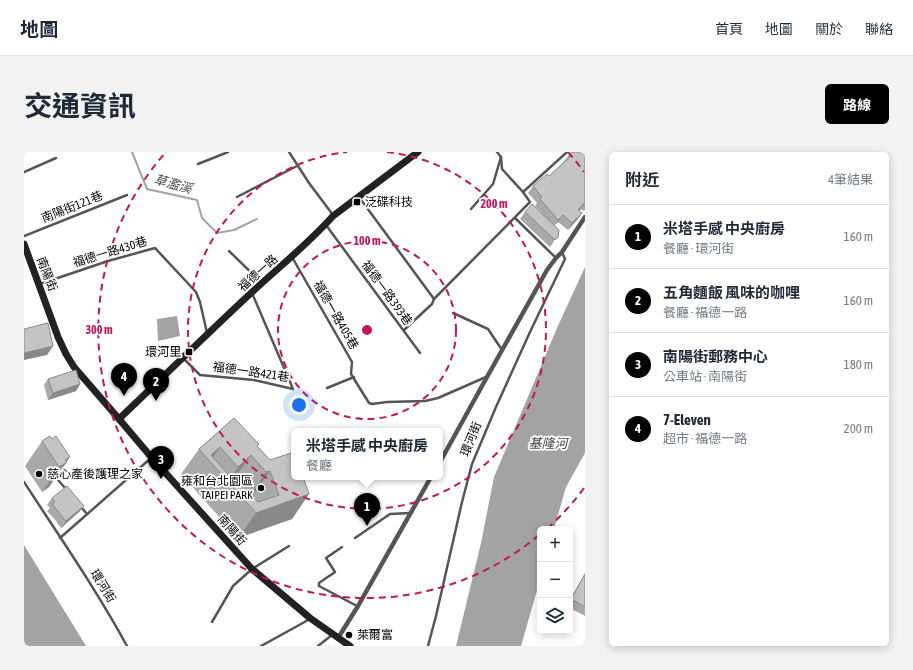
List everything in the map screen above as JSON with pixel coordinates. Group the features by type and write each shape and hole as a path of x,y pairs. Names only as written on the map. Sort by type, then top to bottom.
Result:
{"street":[{"name":"福德一路","path":"119,419 252,292 292,257 333,216 418,152"},
{"name":"環河街","path":"443,456 547,270 562,252 585,217"},
{"name":"南陽街","path":"24,245 58,337 74,367 152,458 252,569 310,618 350,646"},
{"path":"335,636 358,606 429,480"}],"lane":[{"path":"198,164 228,152"},
{"path":"288,152 333,216"},
{"path":"404,330 432,304 434,300 530,202 523,192 502,170 501,157 497,152"},
{"path":"523,192 567,152"},
{"path":"471,209 493,184 501,157"},
{"path":"24,172 56,158"},
{"path":"237,197 297,166"},
{"name":"南陽街121巷","path":"24,236 127,195"},
{"path":"359,197 434,300"},
{"path":"515,218 556,258"},
{"name":"福德一路393巷","path":"326,224 420,353"},
{"name":"福德一路430巷","path":"39,284 108,261 155,248 196,292 208,335"},
{"path":"229,250 262,284"},
{"name":"環河街","path":"428,646 472,464 530,332 565,259 562,252"},
{"name":"福德一路405巷","path":"292,257 352,362 351,374 369,403 372,404 438,398 486,377"},
{"name":"福德一路421巷","path":"183,358 200,375 254,380 293,389 252,292"},
{"path":"453,313 488,329 502,351"},
{"path":"327,388 354,377"},
{"path":"60,538 152,458"},
{"path":"58,480 68,492"},
{"name":"環河街","path":"24,482 92,587 127,646"},
{"path":"78,503 88,514"},
{"path":"356,538 390,514 411,514"},
{"path":"212,622 233,586 252,569 289,546"},
{"path":"342,547 326,558 335,572 319,583 319,586 358,606"},
{"path":"261,646 310,618"},
{"path":"318,646 335,636"}],"water":[{"name":"基隆河","path":"585,267 585,453 566,487 555,526 537,526 537,590 521,646 456,646 481,543 494,477 557,328"},
{"path":"177,316 180,336 158,341 157,319"},
{"path":"24,545 86,646 24,646"}],"building":[{"path":"572,152 585,152 585,202 578,210 582,213 572,223 563,215 558,220 540,199 542,197 533,186 547,174 549,176 570,157 569,155"},
{"path":"532,204 559,230 558,237 555,240 525,212"},
{"path":"48,323 53,346 24,353 24,329"},
{"path":"76,370 80,384 53,393 48,379"},
{"path":"234,418 259,444 257,446 270,460 291,453 291,480 304,480 309,494 256,513 199,449","holes":["220,447 238,467 251,455 266,472 270,471 279,495 258,502 253,497 250,499 211,455"]},
{"path":"50,436 52,439 56,436 70,457 65,460 67,462 59,467 42,441"},
{"path":"67,486 84,506 66,521 52,504 55,502 52,498"},
{"path":"585,574 585,607 573,600 573,595"}],"waterway":[{"name":"草濫溪","path":"132,152 147,189 197,200 202,218 217,233 234,230 257,219"}],"place":[{"name":"泛碟科技","path":"357,202"},
{"name":"環河里","path":"189,352"},
{"name":"7-Eleven","path":"124,396"},
{"name":"五角麵飯 風味的咖哩","path":"156,401"},
{"name":"慈心產後護理之家","path":"39,474"},
{"name":"南陽街郵務中心","path":"161,479"},
{"name":"雍和台北園區 TAIPEI PARK","path":"261,488"},
{"name":"米塔手感 中央廚房","path":"367,526"},
{"name":"萊爾富","path":"349,635"}]}
